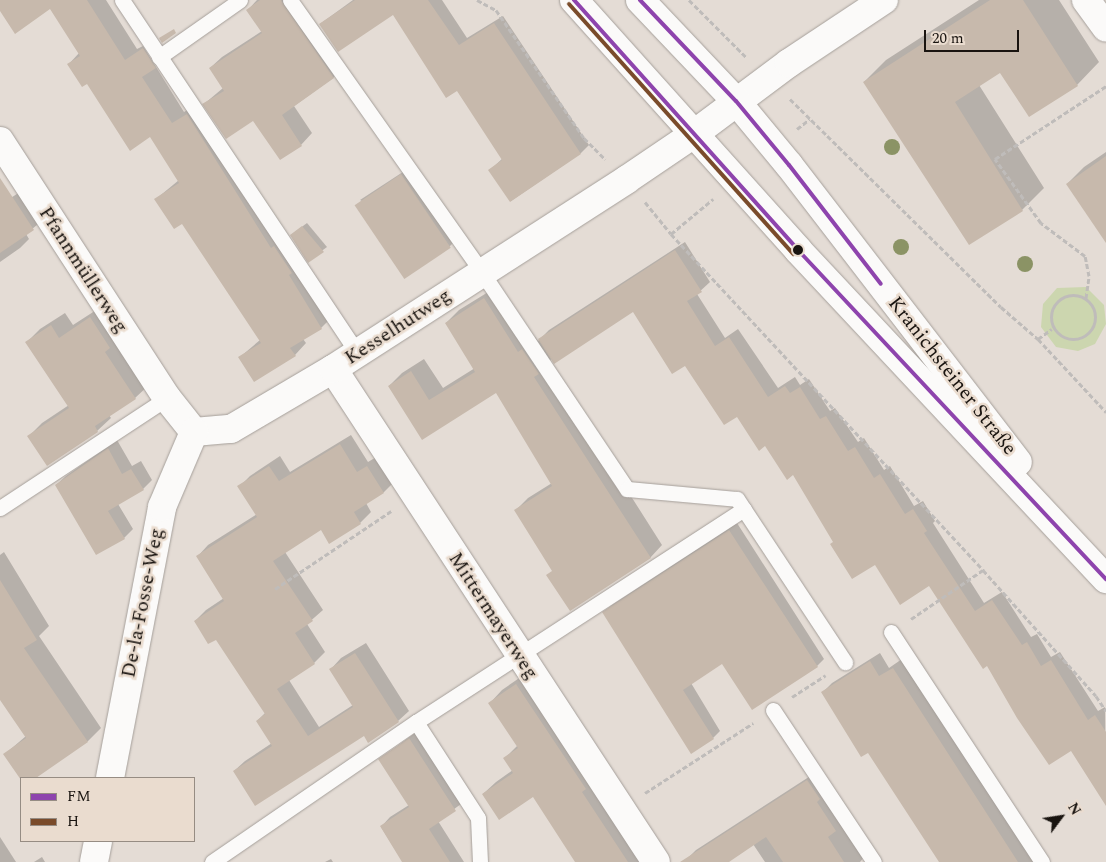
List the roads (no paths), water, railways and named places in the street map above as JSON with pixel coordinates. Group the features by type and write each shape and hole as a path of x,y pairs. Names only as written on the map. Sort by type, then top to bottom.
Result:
{"street":[{"name":"Kranichsteiner Straße","path":"574,0 798,250 1104,577"},
{"name":"Kranichsteiner Straße","path":"640,0 736,102 789,165 1104,577"},
{"name":"Kesselhutweg","path":"194,432 231,429 333,369 626,180 694,134 768,78 884,0"},
{"path":"1086,0 1106,28"},
{"name":"Pfannmüllerweg","path":"0,141 167,398 194,432"},
{"name":"Mittermayerweg","path":"333,369 518,655 656,862"},
{"name":"De-la-Fosse-Weg","path":"110,777 162,507 194,432"},
{"path":"94,862 98,842"}],"lane":[{"path":"122,0 357,353"},
{"path":"159,56 240,0"},
{"path":"290,0 483,274 626,489 737,499 845,662"},
{"path":"0,508 167,398"},
{"path":"212,862 416,722 744,509"},
{"path":"890,632 1042,862"},
{"path":"773,710 874,862"},
{"path":"416,722 478,818 480,862"}]}
